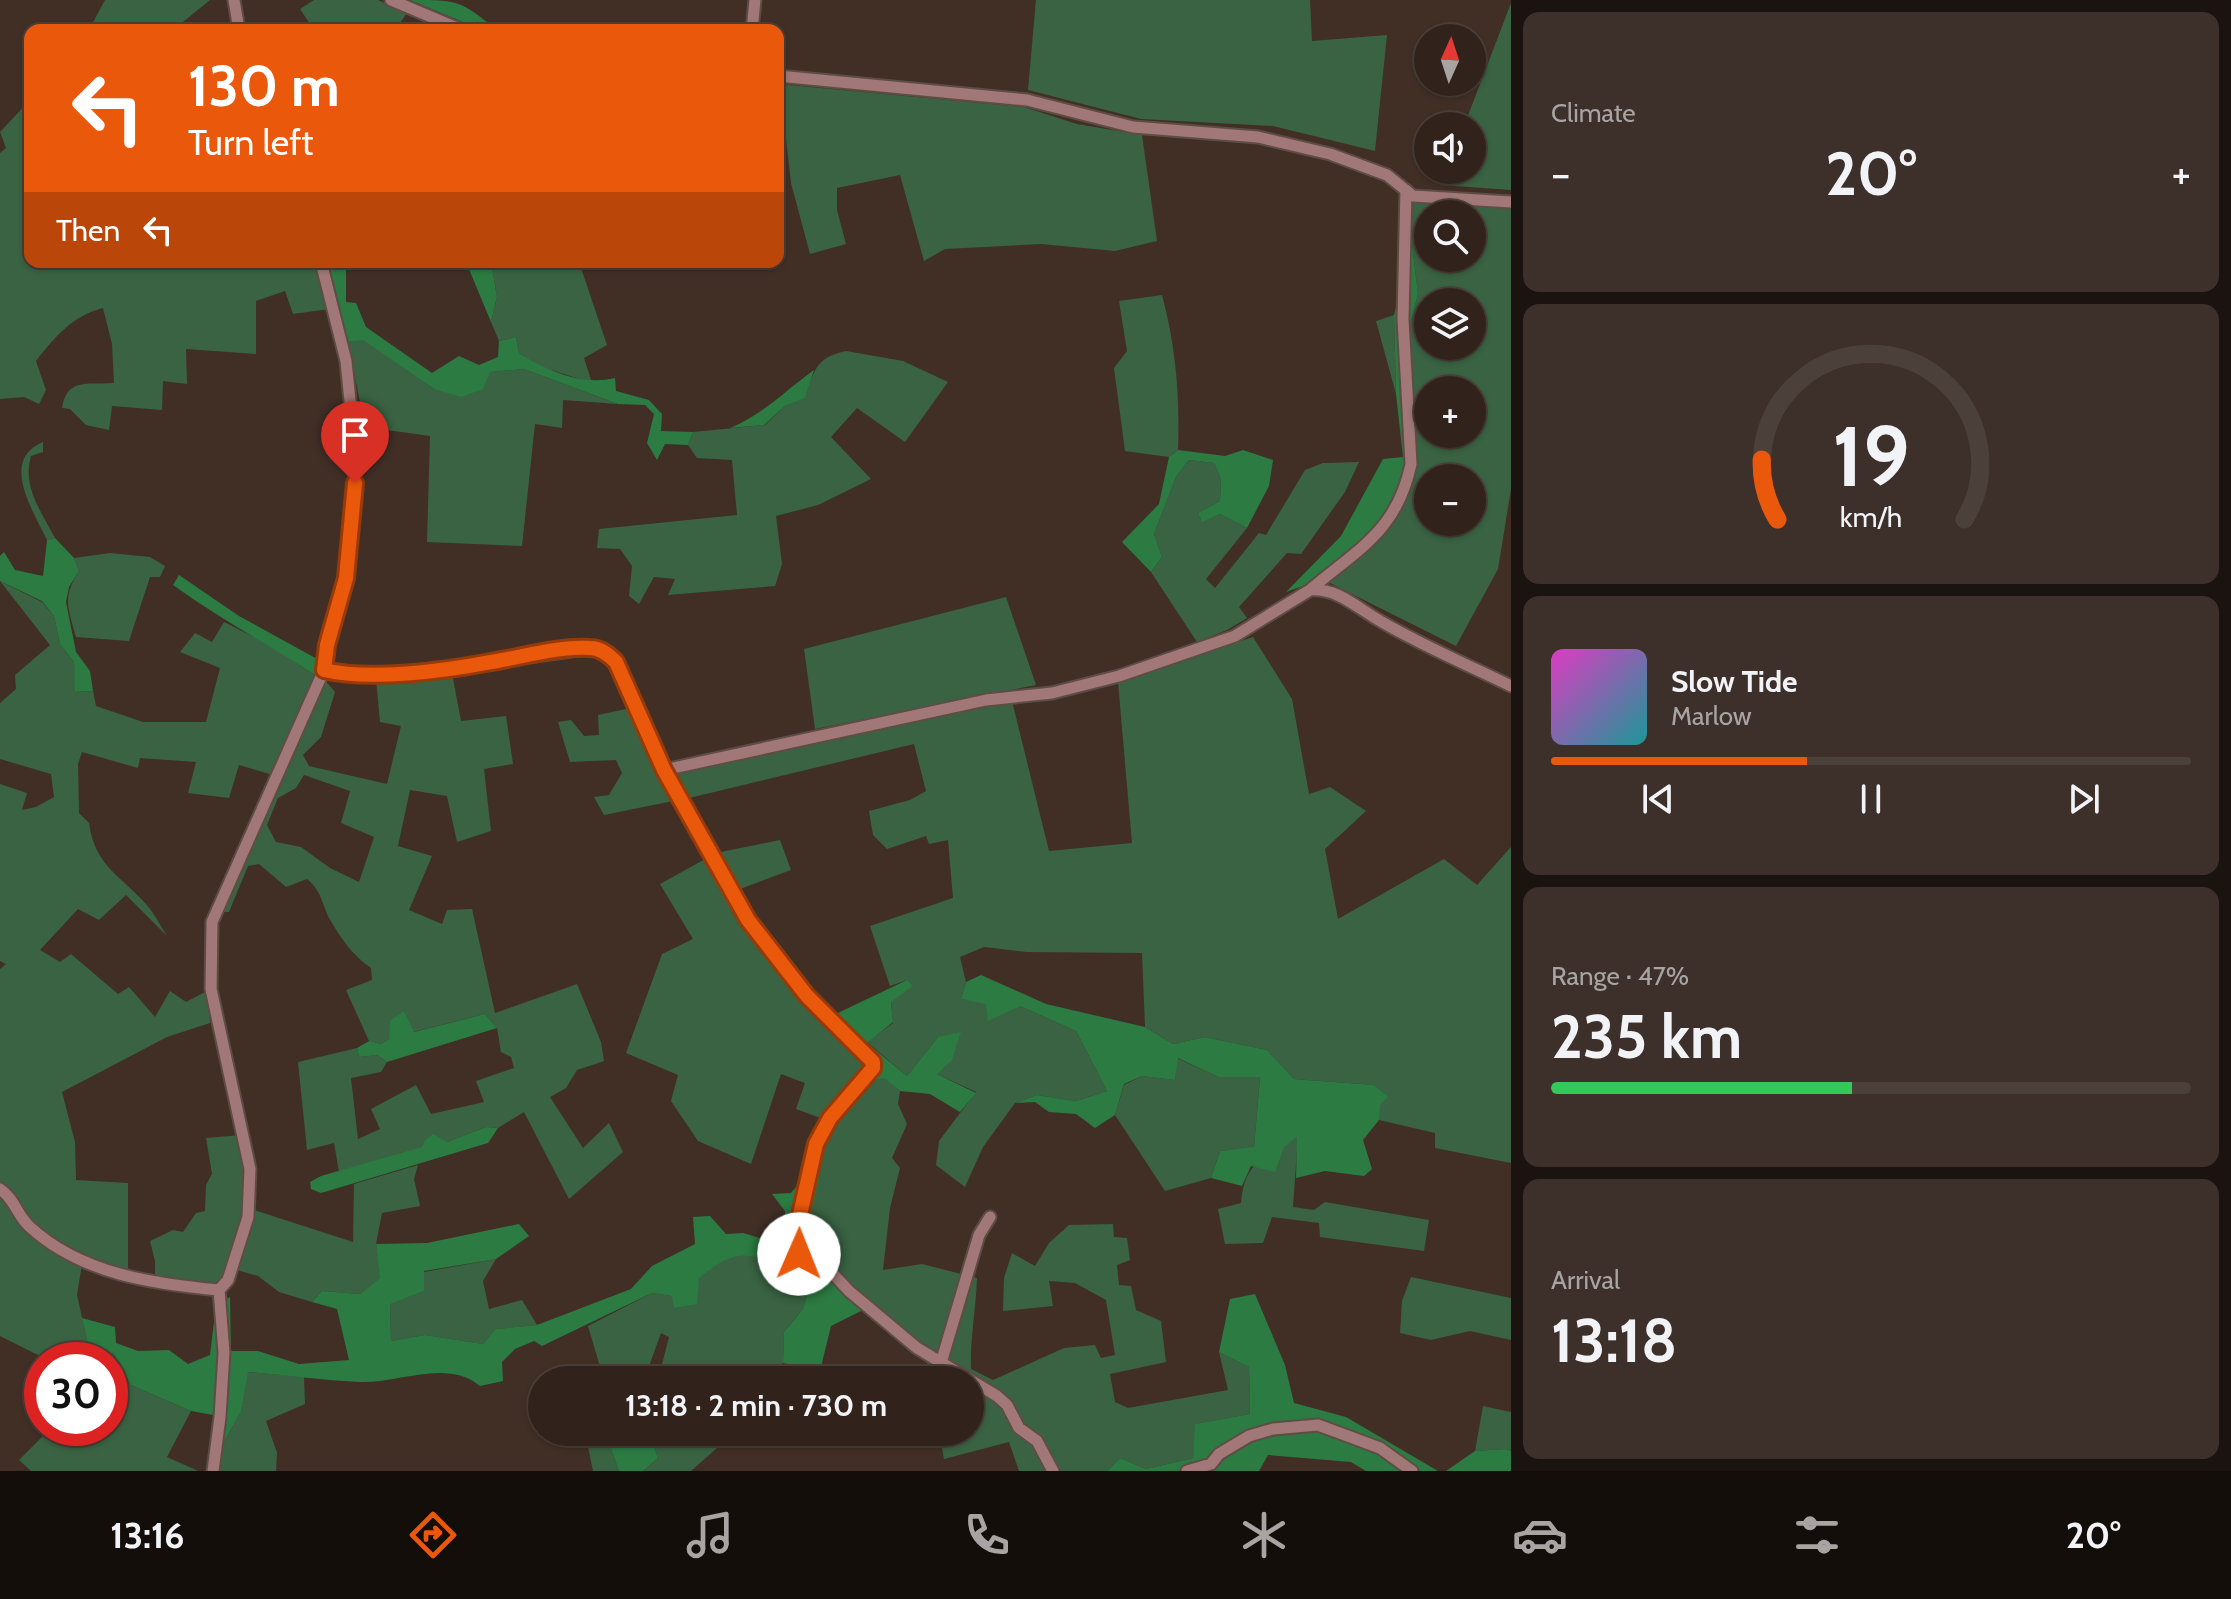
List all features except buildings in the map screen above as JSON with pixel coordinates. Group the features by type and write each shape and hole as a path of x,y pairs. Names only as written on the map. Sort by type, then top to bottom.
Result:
{"street":[{"path":"234,0 238,24"},
{"path":"391,0 448,24"},
{"path":"753,24 755,0"},
{"path":"784,77 1027,100 1133,127 1258,137 1344,159 1387,175 1413,196 1511,202"},
{"path":"664,770 986,700 1052,693 1119,676 1235,636 1310,590 1378,535 1408,480 1411,464 1403,319 1406,190"},
{"path":"213,1471 224,1353 219,1290 228,1280 248,1217 250,1169 211,989 212,922 324,670 327,645 346,578 356,461 346,361 323,268"},
{"path":"1310,590 1323,589 1351,601 1382,623 1511,686"},
{"path":"324,670 356,674 422,672 592,648 607,653 616,662 664,770 711,859 775,959 831,1022 873,1062 873,1068 830,1118 816,1144 797,1228 799,1254 835,1276 899,1334 997,1396 1007,1405 1019,1428 1037,1441 1053,1471"},
{"path":"0,1189 15,1203 28,1226 72,1255 128,1278 219,1290"},
{"path":"941,1363 979,1235 990,1217"},
{"path":"1187,1471 1211,1464 1219,1454 1249,1436 1273,1429 1318,1425 1380,1448 1412,1471"}],"green space":[{"path":"105,0 210,0 180,24 92,24"},
{"path":"314,0 378,0 407,13 399,24 310,24 300,9"},
{"path":"410,0 439,0 458,4 490,24 468,24"},
{"path":"1036,0 1310,0 1312,41 1387,35 1375,151 1273,126 1141,119 1028,90"},
{"path":"1511,3 1511,190 1441,185 1486,184 1486,112 1469,112 1475,96 1486,96 1486,68"},
{"path":"784,85 1024,107 1077,124 1142,135 1157,241 1115,251 1041,244 945,249 924,261 900,175 837,188 837,210 846,244 810,254 791,183 784,122"},
{"path":"24,106 24,268 319,268 330,309 293,314 285,291 256,301 256,354 186,349 187,384 163,381 162,410 112,406 109,430 86,425 70,409 62,408 74,387 114,383 112,344 103,308 73,322 36,361 46,390 39,404 24,397 0,399 0,153 6,148 0,132"},
{"path":"1407,201 1414,201 1414,260"},
{"path":"1407,201 1417,288 1414,288 1414,310 1409,329 1417,463 1393,512 1370,543 1314,582 1286,592 1341,536 1383,459 1403,457 1396,394 1394,315 1404,277"},
{"path":"1486,206 1511,208 1511,489 1498,569 1456,646 1328,582 1414,467 1414,536 1486,536 1486,464 1416,464 1416,448 1486,448 1486,376 1414,376 1414,413 1409,329 1414,310 1414,360 1486,360 1486,288 1417,288 1415,272 1486,272"},
{"path":"329,268 346,268 346,302 356,303 366,327 432,373 459,356 479,365 498,357 499,341 516,337 519,353 541,366 577,378 615,378 616,391 649,400 662,414 661,431 693,432 688,445 665,444 657,460 647,443 654,414 645,405 618,404 524,369 490,372 483,389 461,397 434,389 363,340 348,342"},
{"path":"468,268 492,268 497,297 491,322"},
{"path":"492,268 581,268 607,345 584,358 592,383 542,367 519,353 516,337 499,341 491,322 497,297"},
{"path":"1162,295 1171,334 1178,391 1178,450 1169,457 1125,451 1114,368 1127,351 1119,301"},
{"path":"1394,315 1396,394 1376,321"},
{"path":"363,339 434,389 490,372 524,369 618,404 563,400 562,428 535,424 522,546 427,542 430,436 365,427 348,342"},
{"path":"846,351 903,361 948,382 905,442 857,408 831,437 871,479 818,505 776,516 782,564 775,586 668,595 675,579 654,577 639,604 629,596 632,566 620,549 597,548 599,529 737,515 732,460 697,458 688,445 693,432 765,425 785,406 805,397 822,361"},
{"path":"814,370 805,398 785,406 764,425 730,428 763,409"},
{"path":"43,442 43,452 31,456 29,478 34,498 55,538 47,540 28,500 21,473 23,461 30,450"},
{"path":"1178,450 1225,456 1243,450 1273,460 1269,486 1247,528 1220,514 1202,522 1198,513 1220,501 1221,479 1214,463 1189,460 1176,477 1154,534 1162,557 1151,572 1122,542 1159,504 1169,457"},
{"path":"1189,460 1214,463 1221,479 1220,501 1198,513 1202,521 1220,514 1247,528 1206,579 1215,588 1259,533 1266,535 1305,470 1323,463 1359,462 1345,492 1301,554 1287,553 1239,607 1247,618 1197,642 1151,572 1162,557 1154,534 1176,477"},
{"path":"55,538 74,558 79,571 69,587 66,602 76,652 90,671 93,691 75,692 74,662 60,644 54,616 42,601 0,581 0,556 4,552 15,570 43,576 47,540"},
{"path":"110,553 150,557 165,566 160,577 150,577 129,641 76,637 68,603 70,589 79,571 74,558"},
{"path":"179,575 239,616 319,660 315,675 173,585"},
{"path":"0,581 42,602 54,616 60,644 74,662 76,692 93,691 96,706 143,722 206,722 220,668 180,652 195,633 212,642 224,622 264,642 315,675 273,775 239,765 229,798 188,793 196,762 140,758 138,768 82,752 78,764 79,813 89,823 97,850 110,869 149,908 167,936 126,895 99,920 78,909 40,950 60,962 71,954 118,994 129,987 155,1017 170,991 186,1002 207,991 210,1023 167,1037 62,1092 75,1142 76,1180 128,1183 128,1272 80,1252 46,1233 31,1221 0,1183 0,969 6,964 0,961 0,784 27,793 22,810 36,807 54,797 51,774 0,759 0,703 16,689 15,675 50,645"},
{"path":"1006,597 1036,685 815,729 804,649"},
{"path":"1253,637 1292,699 1309,794 1330,787 1366,811 1325,849 1338,919 1444,859 1477,885 1511,847 1511,1163 1435,1148 1435,1133 1379,1120 1374,1085 1294,1079 1267,1050 1205,1037 1173,1044 1145,1027 1142,953 1027,952 984,947 960,957 966,982 961,999 1020,1006 1076,1031 1107,1091 1076,1101 1037,1095 1015,1103 983,1147 965,1187 936,1165 939,1141 976,1092 937,1074 938,1037 907,1076 867,1042 893,1023 891,1002 907,980 890,986 870,926 953,898 948,840 929,844 926,836 887,849 873,835 869,811 910,800 926,791 914,744 685,799 674,772 1012,701 1049,851 1132,843 1118,682"},
{"path":"452,673 461,721 506,716 513,764 484,769 491,831 457,842 447,796 410,790 398,846 432,856 409,910 442,924 447,910 472,909 495,1013 577,984 601,1042 604,1061 577,1070 566,1088 550,1097 583,1148 609,1123 623,1152 569,1199 524,1112 498,1128 486,1127 447,1142 339,1172 334,1143 307,1150 298,1062 357,1048 359,1057 377,1055 387,1062 381,1072 351,1078 358,1139 380,1129 371,1109 416,1085 431,1114 484,1102 476,1081 514,1068 511,1057 501,1052 497,1028 485,1014 413,1032 404,1012 389,1039 381,1044 369,1041 346,990 372,980 371,968 342,939 318,892 307,879 286,887 259,864 248,866 229,912 220,912 324,679 335,692 321,737 303,755 309,766 387,784 401,726 380,722 376,679","holes":["304,775 350,791 341,823 374,837 359,882 330,868 301,847 276,842 267,825 278,798 296,788"]},
{"path":"631,708 660,763 673,801 604,815 594,797 609,795 622,773 616,760 570,762 558,722 571,720 584,736 599,735 598,715"},
{"path":"780,840 791,870 724,895 819,1022 900,1091 898,1104 907,1124 892,1158 900,1168 890,1208 883,1270 922,1264 977,1278 971,1366 928,1366 832,1281 806,1267 803,1239 820,1177 805,1176 823,1119 796,1109 805,1083 781,1074 751,1164 698,1141 671,1101 678,1075 626,1053 662,954 693,939 660,884 716,853"},
{"path":"981,975 1046,1004 1145,1027 1173,1044 1205,1037 1267,1050 1294,1079 1374,1085 1388,1097 1380,1105 1379,1120 1363,1140 1372,1169 1364,1176 1325,1171 1296,1178 1297,1137 1284,1147 1275,1172 1251,1166 1242,1186 1211,1178 1220,1151 1254,1147 1260,1077 1218,1077 1178,1058 1175,1080 1142,1076 1124,1084 1115,1115 1095,1128 1076,1114 1049,1112 1035,1102 1015,1103 1037,1095 1076,1101 1107,1091 1076,1031 1020,1006 988,1021 986,1004 961,999 966,982"},
{"path":"907,980 913,986 891,1002 893,1022 867,1043 907,1076 938,1037 961,1032 952,1060 937,1074 976,1093 960,1112 930,1094 900,1091 884,1078 865,1081 867,1061 819,1022"},
{"path":"404,1011 414,1032 485,1014 497,1028 387,1062 377,1055 359,1057 357,1048 369,1041 381,1044 389,1039 390,1021"},
{"path":"1177,1058 1218,1077 1260,1076 1254,1148 1220,1151 1211,1178 1165,1191 1115,1115 1124,1085 1142,1076 1175,1080"},
{"path":"486,1127 498,1128 488,1143 321,1193 311,1189 310,1182 321,1176 422,1147 433,1134 447,1142"},
{"path":"242,1135 246,1173 243,1219 223,1282 215,1285 155,1277 150,1241 173,1230 183,1232 196,1213 205,1211 206,1185 212,1174 206,1138"},
{"path":"1298,1136 1293,1207 1314,1210 1325,1202 1429,1220 1424,1251 1320,1237 1319,1223 1272,1217 1263,1243 1225,1244 1218,1209 1241,1203 1243,1188 1252,1168"},
{"path":"418,1165 414,1179 420,1206 382,1213 376,1244 381,1278 360,1294 322,1291 312,1302 279,1292 258,1276 237,1270 254,1210 353,1242 354,1184"},
{"path":"805,1176 820,1177 804,1239 806,1267 832,1281 863,1310 831,1326 821,1366 783,1363 784,1332 803,1309 810,1283 785,1276 779,1264 737,1256 719,1263 699,1278 697,1304 674,1308 672,1296 652,1293 542,1346 534,1341 515,1349 502,1362 503,1381 480,1386 467,1378 437,1373 359,1382 248,1372 241,1412 222,1445 213,1415 191,1411 131,1385 128,1380 128,1347 138,1351 169,1350 188,1364 210,1355 216,1305 230,1297 231,1351 258,1351 299,1364 349,1360 337,1309 312,1302 322,1291 360,1294 380,1278 376,1244 427,1243 519,1224 529,1236 496,1259 424,1271 424,1291 390,1304 391,1341 425,1335 483,1344 496,1329 537,1325 631,1289 652,1266 695,1244 693,1217 710,1216 726,1234 743,1233 784,1245 785,1211 772,1194 791,1193"},
{"path":"0,1198 82,1264 77,1295 88,1342 24,1342 24,1348 0,1336"},
{"path":"1113,1224 1114,1237 1127,1238 1130,1260 1117,1265 1119,1285 1131,1286 1136,1310 1161,1321 1166,1362 1110,1374 1115,1402 1128,1408 1228,1390 1219,1352 1249,1367 1250,1414 1196,1424 1193,1458 1146,1469 1120,1458 1107,1471 1019,1471 1009,1442 944,1459 942,1446 984,1446 984,1376 993,1380 1064,1348 1095,1345 1101,1358 1115,1355 1106,1300 1075,1283 1049,1281 1053,1306 1003,1311 1004,1278 1012,1253 1035,1266 1049,1243 1069,1225"},
{"path":"754,1254 779,1264 785,1276 810,1283 803,1309 784,1332 781,1366 662,1366 669,1337 661,1333 649,1366 600,1366 588,1326 652,1293 672,1296 724,1258"},
{"path":"496,1259 483,1281 489,1309 522,1300 537,1325 497,1329 483,1344 425,1335 391,1341 390,1303 424,1291 424,1272"},
{"path":"1411,1277 1511,1298 1511,1340 1470,1331 1431,1340 1400,1333 1402,1301"},
{"path":"1255,1294 1285,1365 1294,1403 1346,1417 1438,1471 1366,1471 1351,1462 1268,1455 1259,1471 1107,1471 1120,1458 1146,1469 1193,1458 1195,1424 1250,1414 1249,1367 1219,1352 1230,1299"},
{"path":"82,1318 115,1327 116,1342 88,1342"},
{"path":"247,1372 304,1377 305,1404 266,1421 277,1453 276,1471 218,1471 222,1445 241,1412"},
{"path":"128,1380 131,1385 191,1411 167,1457 198,1471 31,1471 19,1460 33,1446 128,1446"},
{"path":"1483,1406 1511,1412 1511,1451 1475,1451"},
{"path":"588,1446 610,1446 619,1471 593,1471"},
{"path":"610,1446 654,1446 658,1458 643,1471 619,1471"},
{"path":"654,1446 719,1446 691,1471 643,1471 658,1458"},
{"path":"1475,1451 1511,1451 1511,1471 1446,1471"}],"route":[{"path":"355,483 346,578 327,645 324,670 340,674 422,672 565,650 592,648 607,653 616,662 656,754 711,859 748,920 775,959 807,996 869,1055 873,1068 830,1118 816,1144 797,1228 799,1254"}]}
